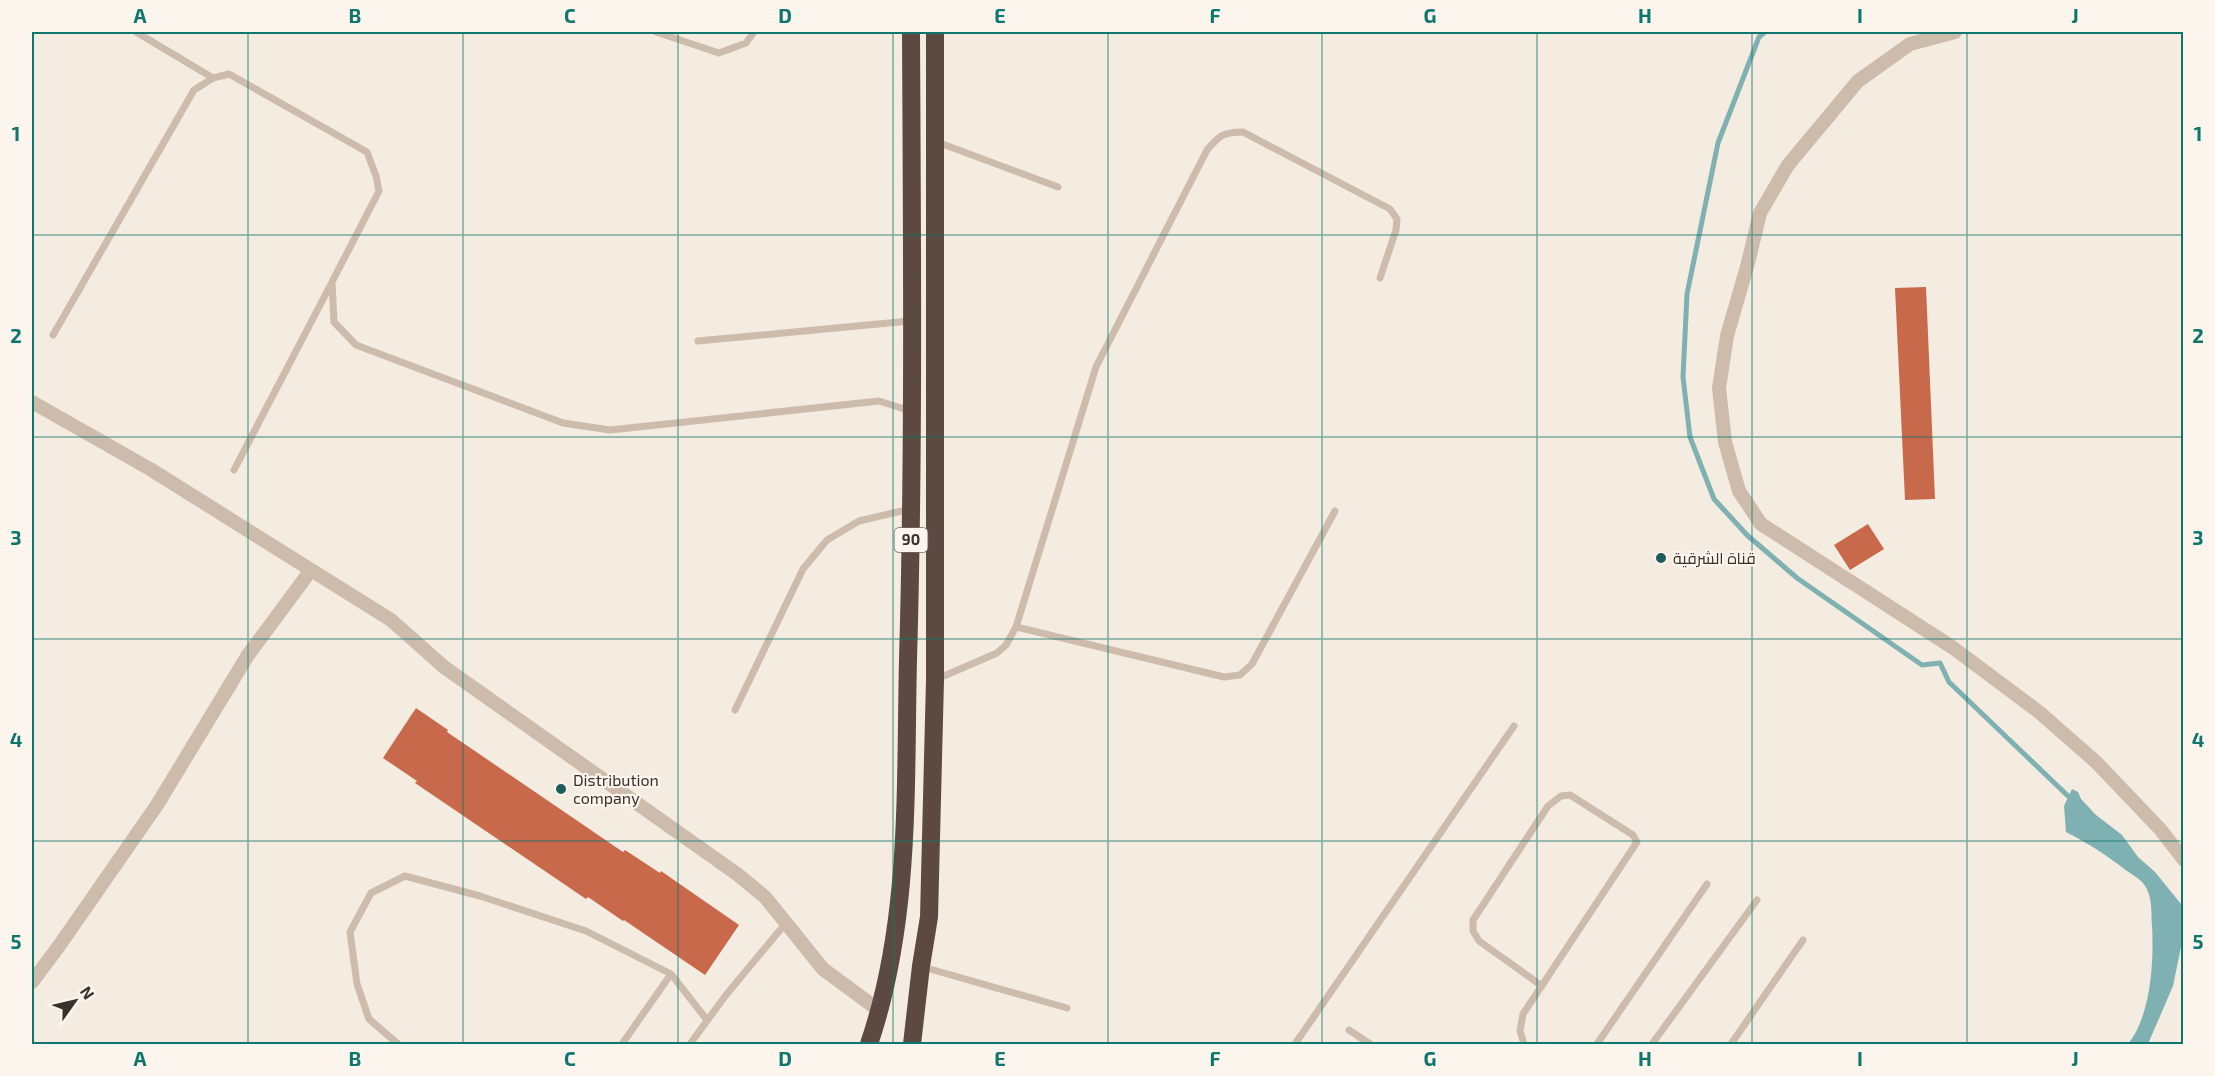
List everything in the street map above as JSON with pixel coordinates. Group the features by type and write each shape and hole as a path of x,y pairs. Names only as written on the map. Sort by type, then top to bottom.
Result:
{"highway":[{"name":"90","path":"869,1044 891,968 904,856 913,412 911,32"},
{"name":"90","path":"912,1044 929,917 935,680 935,32"}],"street":[{"path":"1955,32 1910,44 1857,81 1788,165 1760,213 1727,336 1722,368 1719,388 1725,441 1739,491 1761,525 1952,647 2039,712 2096,762 2160,829 2184,860"},
{"path":"32,402 150,468 391,620 444,667 737,874 765,897 823,969 880,1011"},
{"path":"32,982 157,805 249,656 311,570"}],"lane":[{"path":"136,32 213,78"},
{"path":"656,32 719,53 746,43 754,32"},
{"path":"53,335 194,90 213,78 229,74 367,152 379,191 234,470"},
{"path":"935,680 997,653 1006,645 1016,627 1096,367 1207,150 1218,138 1228,132 1243,132 1390,209 1397,219 1396,230 1380,278"},
{"path":"935,141 1058,187"},
{"path":"332,282 334,322 356,345 563,423 610,430 879,401 913,412"},
{"path":"698,340 912,320"},
{"path":"735,710 803,569 827,540 859,521 912,508"},
{"path":"1016,627 1224,677 1240,675 1252,664 1335,511"},
{"path":"1295,1044 1514,726"},
{"path":"1524,1044 1520,1031 1523,1014 1542,986 1637,842 1633,835 1570,795 1561,795 1548,806 1473,920 1473,931 1479,941 1542,986"},
{"path":"398,1044 369,1019 357,984 350,932 371,892 405,876 480,896 586,931 671,974 707,1020"},
{"path":"1597,1044 1707,884"},
{"path":"1652,1044 1757,900"},
{"path":"690,1044 785,924"},
{"path":"1731,1044 1803,940"},
{"path":"921,966 1067,1008"},
{"path":"622,1044 671,974"},
{"path":"1349,1030 1370,1044"}],"water":[{"path":"2072,789 2078,792 2081,799 2096,815 2122,835 2138,857 2155,872 2181,904 2183,937 2173,986 2148,1044 2128,1044 2142,1019 2149,988 2152,940 2150,897 2146,887 2137,878 2098,850 2066,832 2064,806"}],"building":[{"path":"1926,287 1935,499 1905,500 1895,288"},
{"path":"1868,524 1884,549 1850,570 1834,545"},
{"path":"416,708 448,730 447,732 623,852 625,850 660,873 661,871 739,925 705,975 588,897 586,899 415,783 417,781 383,758"}],"waterway":[{"path":"1765,32 1759,37 1718,143 1687,294 1683,377 1690,437 1714,499 1747,535 1797,578 1922,665 1940,663 1949,682 2068,796"}],"place":[{"name":"قناة الشرقية","path":"1661,558"},
{"name":"Distribution company","path":"561,789"}]}
